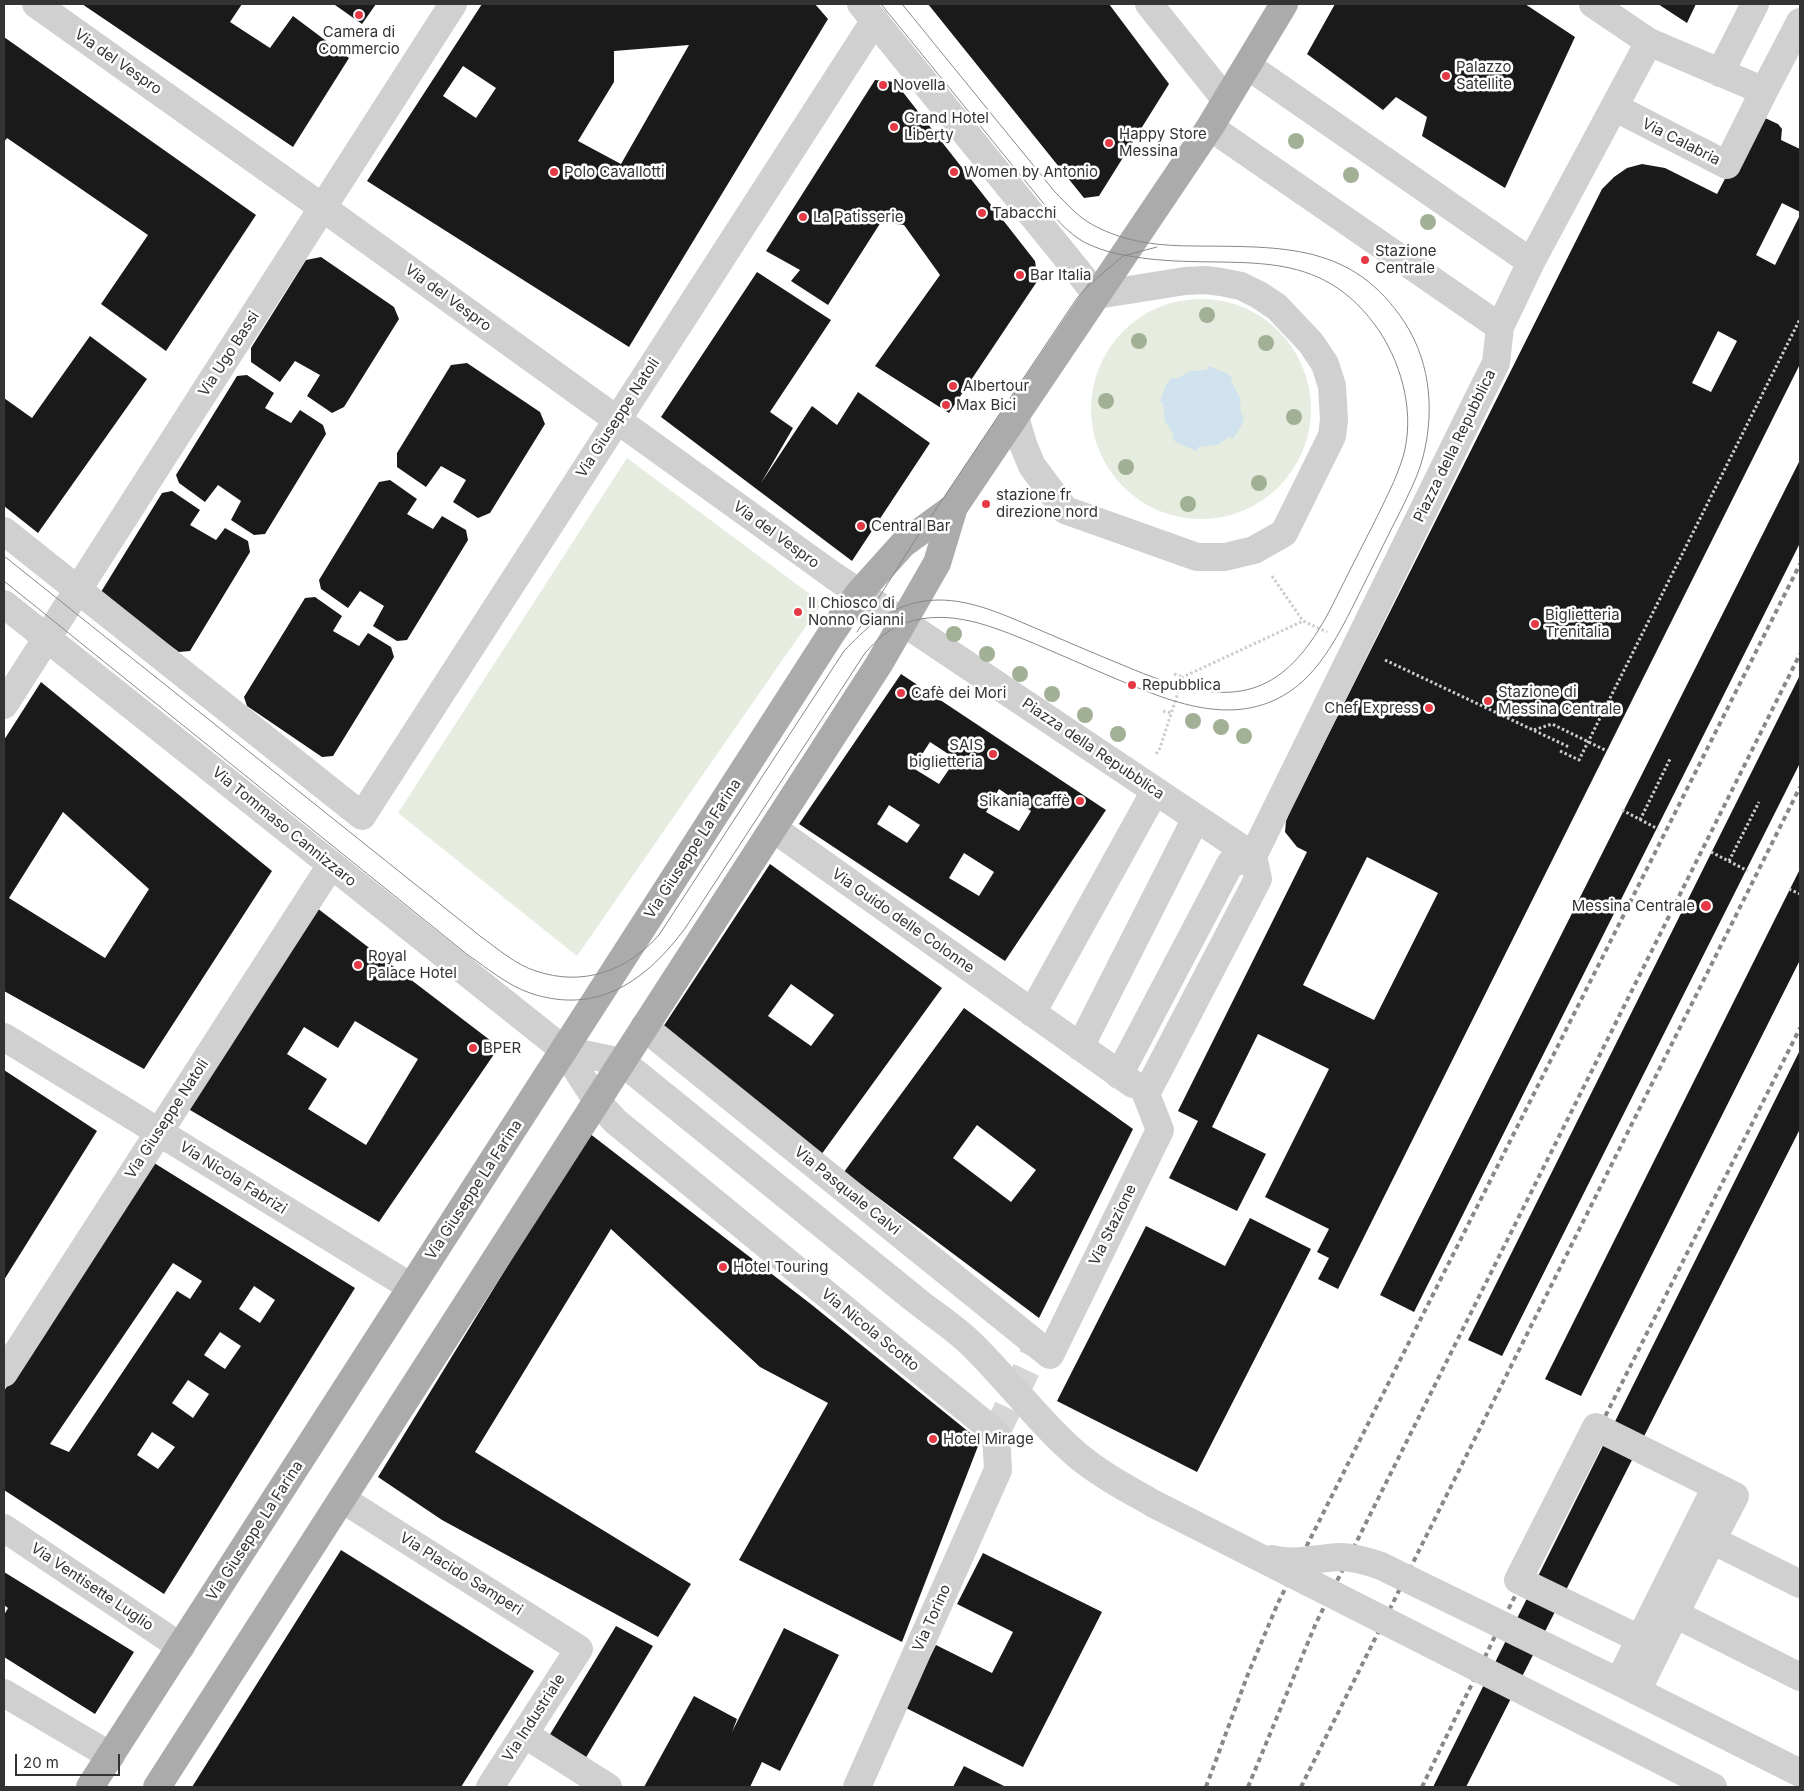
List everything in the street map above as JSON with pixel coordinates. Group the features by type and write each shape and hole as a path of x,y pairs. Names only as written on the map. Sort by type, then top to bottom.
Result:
{"main road":[{"path":"157,1787 596,1101 879,664 936,563 954,507 1210,128 1284,4"},
{"name":"Via Giuseppe La Farina","path":"90,1787 859,593 903,544 954,507"}],"street":[{"name":"Via del Vespro","path":"36,4 859,593"},
{"name":"Via Ugo Bassi","path":"4,705 454,4"},
{"path":"1149,4 1226,100"},
{"path":"1593,4 1649,42 1764,91"},
{"path":"1720,73 1755,4"},
{"path":"868,12 1097,295 1185,281 1205,280 1241,286 1260,295 1277,307 1311,343 1325,364 1332,386 1334,404 1332,436 1284,533 1254,550 1225,556 1198,557 1065,510 1032,466 1015,417"},
{"name":"Via Giuseppe Natoli","path":"78,589 362,816 617,419 868,12"},
{"name":"Via Calabria","path":"1614,107 1727,166 1800,22"},
{"path":"1248,66 1532,262 1649,42"},
{"path":"1210,128 1500,328"},
{"name":"Piazza della Repubblica","path":"859,593 1253,856 1491,375 1496,363 1500,328 1532,262"},
{"path":"4,532 78,589"},
{"name":"Via Tommaso Cannizzaro","path":"4,604 564,1050"},
{"path":"1032,1013 1146,785"},
{"path":"1080,1047 1196,818"},
{"name":"Via Guido delle Colonne","path":"774,828 1146,1094"},
{"path":"1119,1074 1230,864 1253,856 1258,879 1146,1094"},
{"name":"Via Giuseppe Natoli","path":"4,1373 331,865"},
{"name":"Via Pasquale Calvi","path":"644,1027 1050,1355"},
{"name":"Via Nicola Fabrizi","path":"4,1037 411,1287"},
{"path":"564,1050 622,1062 964,1338 1052,1432 1078,1455 1113,1481 1154,1504 1257,1554 1713,1787"},
{"name":"Via Nicola Scotto","path":"564,1050 596,1101 615,1121 996,1440"},
{"name":"Via Stazione","path":"1050,1355 1160,1130 1146,1094"},
{"path":"1628,1686 1640,1639 1666,1610 1712,1540 1735,1496 1596,1427 1518,1580 1640,1639"},
{"name":"Via Torino","path":"857,1787 998,1470 996,1440"},
{"path":"1628,1686 1666,1610 1716,1486"},
{"name":"Via Placido Samperi","path":"342,1499 579,1648"},
{"name":"Via Ventisette Luglio","path":"4,1528 181,1647"},
{"path":"1712,1540 1800,1584"},
{"path":"1257,1554 1280,1561 1340,1557 1363,1560 1381,1566 1628,1686 1800,1773"},
{"path":"1666,1610 1800,1677"},
{"name":"Via Industriale","path":"490,1787 579,1648"},
{"path":"4,1693 111,1756"},
{"path":"524,1734 608,1787"}],"path":[{"path":"1560,751 1579,760 1800,319"},
{"path":"1174,674 1183,677 1303,621"},
{"path":"1146,785 1183,677"},
{"path":"1163,711 1171,714"},
{"path":"1533,730 1552,724 1607,751"},
{"path":"1540,734 1569,747"},
{"path":"1640,820 1670,760"},
{"path":"1729,861 1759,802"},
{"path":"1622,810 1658,829"},
{"path":"1711,852 1748,871"},
{"path":"1789,889 1800,894"}],"shaded area":[{"path":"1190,299 1212,299 1243,307 1262,317 1279,331 1293,348 1303,367 1311,398 1311,420 1303,451 1293,470 1279,487 1262,501 1243,511 1212,519 1190,519 1159,511 1149,506 1131,494 1116,479 1099,451 1091,420 1091,398 1099,367 1104,357 1116,339 1131,324 1159,307"},
{"path":"627,458 822,603 577,956 398,813"}],"water":[{"path":"1208,366 1226,373 1233,379 1231,381 1240,398 1241,415 1244,415 1242,424 1233,439 1229,437 1217,445 1198,447 1197,451 1172,439 1174,435 1165,421 1163,403 1160,402 1166,385 1172,377 1176,379 1191,371 1207,370"}],"building":[{"path":"82,4 242,4 230,22 270,48 293,16 349,58 293,147"},
{"name":"Camera di Commercio","path":"336,4 376,4 362,24"},
{"name":"Polo Cavallotti","path":"482,4 815,4 828,19 629,347 367,181","holes":["689,45 621,164 578,141 614,82 614,51","463,66 496,88 476,118 443,96"]},
{"path":"928,4 1109,4 1169,84 1099,196 1084,198"},
{"name":"Palazzo Satellite","path":"1335,4 1525,4 1575,37 1505,188 1422,136 1427,117 1396,97 1383,110 1307,54"},
{"path":"1658,4 1696,4 1687,23"},
{"path":"4,37 256,215 166,351 101,304 148,235 7,138 4,142"},
{"path":"875,80 895,82 1035,261 1038,280 949,413 875,366 940,275 904,225 881,222 828,305 791,281 800,270 766,251"},
{"name":"Stazione di Messina Centrale","path":"1765,118 1778,124 1782,129 1781,140 1800,149 1800,212 1782,203 1756,255 1775,265 1800,215 1800,364 1338,1289 1318,1279 1329,1258 1317,1252 1329,1229 1265,1197 1329,1069 1258,1034 1212,1127 1266,1154 1237,1211 1169,1178 1198,1121 1178,1111 1307,852 1297,847 1285,832 1289,813 1602,189 1627,168 1642,164 1665,168 1717,194 1751,129","holes":["1718,331 1737,341 1711,392 1692,383","1367,857 1438,893 1374,1020 1303,985"]},
{"path":"321,257 394,307 399,319 344,407 332,413 307,396 320,375 295,361 280,382 251,362 251,348 306,260"},
{"path":"757,272 831,320 770,412 793,428 761,483 812,406 837,425 858,392 930,443 852,561 661,417"},
{"path":"90,336 147,379 38,533 4,506 4,398 32,418"},
{"path":"467,363 540,412 545,424 490,513 478,518 453,502 466,480 441,466 426,487 397,467 397,453 451,365"},
{"path":"247,375 274,393 265,408 291,423 300,410 323,425 326,434 265,534 254,535 231,520 241,501 218,485 205,502 179,483 176,475 237,376"},
{"path":"1800,460 1800,543 1414,1312 1380,1295"},
{"path":"390,480 417,499 407,514 433,529 442,516 466,530 468,540 407,640 397,641 373,626 384,606 360,591 348,608 321,589 319,580 379,482"},
{"path":"172,491 200,510 190,525 216,540 225,528 248,541 250,552 190,651 179,652 104,600 101,592 162,493"},
{"path":"315,597 342,616 333,631 359,646 368,633 391,647 394,657 333,756 322,757 247,706 244,697 305,598"},
{"path":"901,674 1106,810 1005,961 799,824","holes":["930,742 956,759 939,784 913,768","999,789 1031,811 1019,831 986,812","889,805 920,825 907,843 877,824","964,853 994,872 979,896 949,878"]},
{"path":"1800,675 1800,763 1502,1356 1468,1340"},
{"path":"41,682 272,871 144,1069 4,991 4,740","holes":["63,812 149,889 105,958 9,898"]},
{"path":"770,864 942,988 821,1155 663,1027","holes":["791,984 834,1015 811,1046 768,1016"]},
{"path":"1800,869 1800,960 1581,1396 1545,1379"},
{"path":"317,908 499,1047 379,1222 185,1107","holes":["355,1021 418,1059 366,1145 308,1109 327,1079 287,1054 304,1027 338,1048"]},
{"path":"964,1008 1133,1129 1039,1318 844,1172","holes":["977,1125 1036,1170 1011,1202 953,1158"]},
{"path":"1800,1050 1800,1129 1466,1787 1433,1787"},
{"path":"4,1070 97,1131 4,1280"},
{"path":"589,1133 812,1305 980,1441 902,1642 739,1560 828,1403 760,1367 611,1229 475,1452 691,1584 658,1637 442,1520 378,1477"},
{"path":"151,1161 355,1288 164,1594 4,1490 4,1391","holes":["173,1263 202,1281 190,1299 177,1291 69,1452 50,1444","254,1286 275,1300 260,1323 239,1309","220,1332 241,1346 225,1369 204,1355","188,1380 209,1394 193,1418 172,1403","152,1432 175,1447 158,1469 137,1455"]},
{"path":"1250,1218 1311,1249 1197,1472 1057,1401 1146,1226 1225,1266"},
{"path":"341,1550 534,1671 461,1787 192,1787"},
{"path":"983,1553 1102,1612 1023,1767 904,1707 936,1645 992,1673 1013,1632 957,1604"},
{"path":"4,1572 134,1652 95,1714 4,1657 4,1615 8,1608 4,1605"},
{"path":"616,1626 653,1646 585,1759 549,1736"},
{"path":"784,1628 839,1655 780,1771 762,1762 750,1787 644,1787 694,1696 737,1719 732,1732"},
{"path":"964,1766 1006,1787 953,1787"}],"tunnel":[{"path":"996,1433 1038,1345"}],"tram line":[{"path":"4,556 480,936 521,965 553,976 587,976 603,972 633,958 659,935 844,651 876,621 894,610 930,600 944,600 973,605 1001,614 1161,680 1193,689 1222,692 1248,690 1272,680 1294,662 1314,637 1373,525 1403,457 1408,425 1405,392 1395,361 1380,332 1356,303 1331,284 1304,272 1276,266 1247,263 1133,257 1116,254 1084,242 1067,230 1053,215 881,4"},
{"path":"4,581 468,955 513,986 530,993 555,999 578,1000 599,996 619,988 655,963 671,946 686,927 865,653 883,635 899,625 938,617 954,618 986,625 1157,695 1201,708 1246,709 1268,703 1289,692 1314,670 1334,641 1401,510 1421,464 1428,428 1428,392 1426,374 1414,339 1405,323 1385,297 1363,277 1339,264 1314,255 1258,247 1157,244 1118,236 1088,222 1055,192 902,4"},
{"path":"857,632 912,545 1077,298 1089,285 1123,256 1157,247"}],"railway":[{"path":"1206,1787 1248,1674 1278,1603 1800,564"},
{"path":"1248,1787 1316,1623 1800,654"},
{"path":"1301,1787 1800,787"},
{"path":"1422,1787 1496,1634 1800,1028"}],"place":[{"name":"Camera di Commercio","path":"359,15"},
{"name":"Palazzo Satellite","path":"1446,76"},
{"name":"Novella","path":"883,85"},
{"name":"Grand Hotel Liberty","path":"894,127"},
{"name":"Happy Store Messina","path":"1109,143"},
{"name":"Polo Cavallotti","path":"554,172"},
{"name":"Women by Antonio","path":"954,172"},
{"name":"Tabacchi","path":"982,213"},
{"name":"La Patisserie","path":"803,217"},
{"name":"Stazione Centrale","path":"1365,260"},
{"name":"Bar Italia","path":"1020,275"},
{"name":"Albertour","path":"953,386"},
{"name":"Max Bici","path":"946,405"},
{"name":"stazione fr direzione nord","path":"986,504"},
{"name":"Central Bar","path":"861,526"},
{"name":"Il Chiosco di Nonno Gianni","path":"798,612"},
{"name":"Biglietteria Trenitalia","path":"1535,624"},
{"name":"Repubblica","path":"1132,685"},
{"name":"Cafè dei Mori","path":"901,693"},
{"name":"Stazione di Messina Centrale","path":"1488,701"},
{"name":"Chef Express","path":"1429,708"},
{"name":"SAIS biglietteria","path":"993,754"},
{"name":"Sikania caffè","path":"1080,801"},
{"name":"Messina Centrale","path":"1706,906"},
{"name":"Royal Palace Hotel","path":"358,965"},
{"name":"BPER","path":"473,1048"},
{"name":"Hotel Touring","path":"723,1267"},
{"name":"Hotel Mirage","path":"933,1439"}]}
